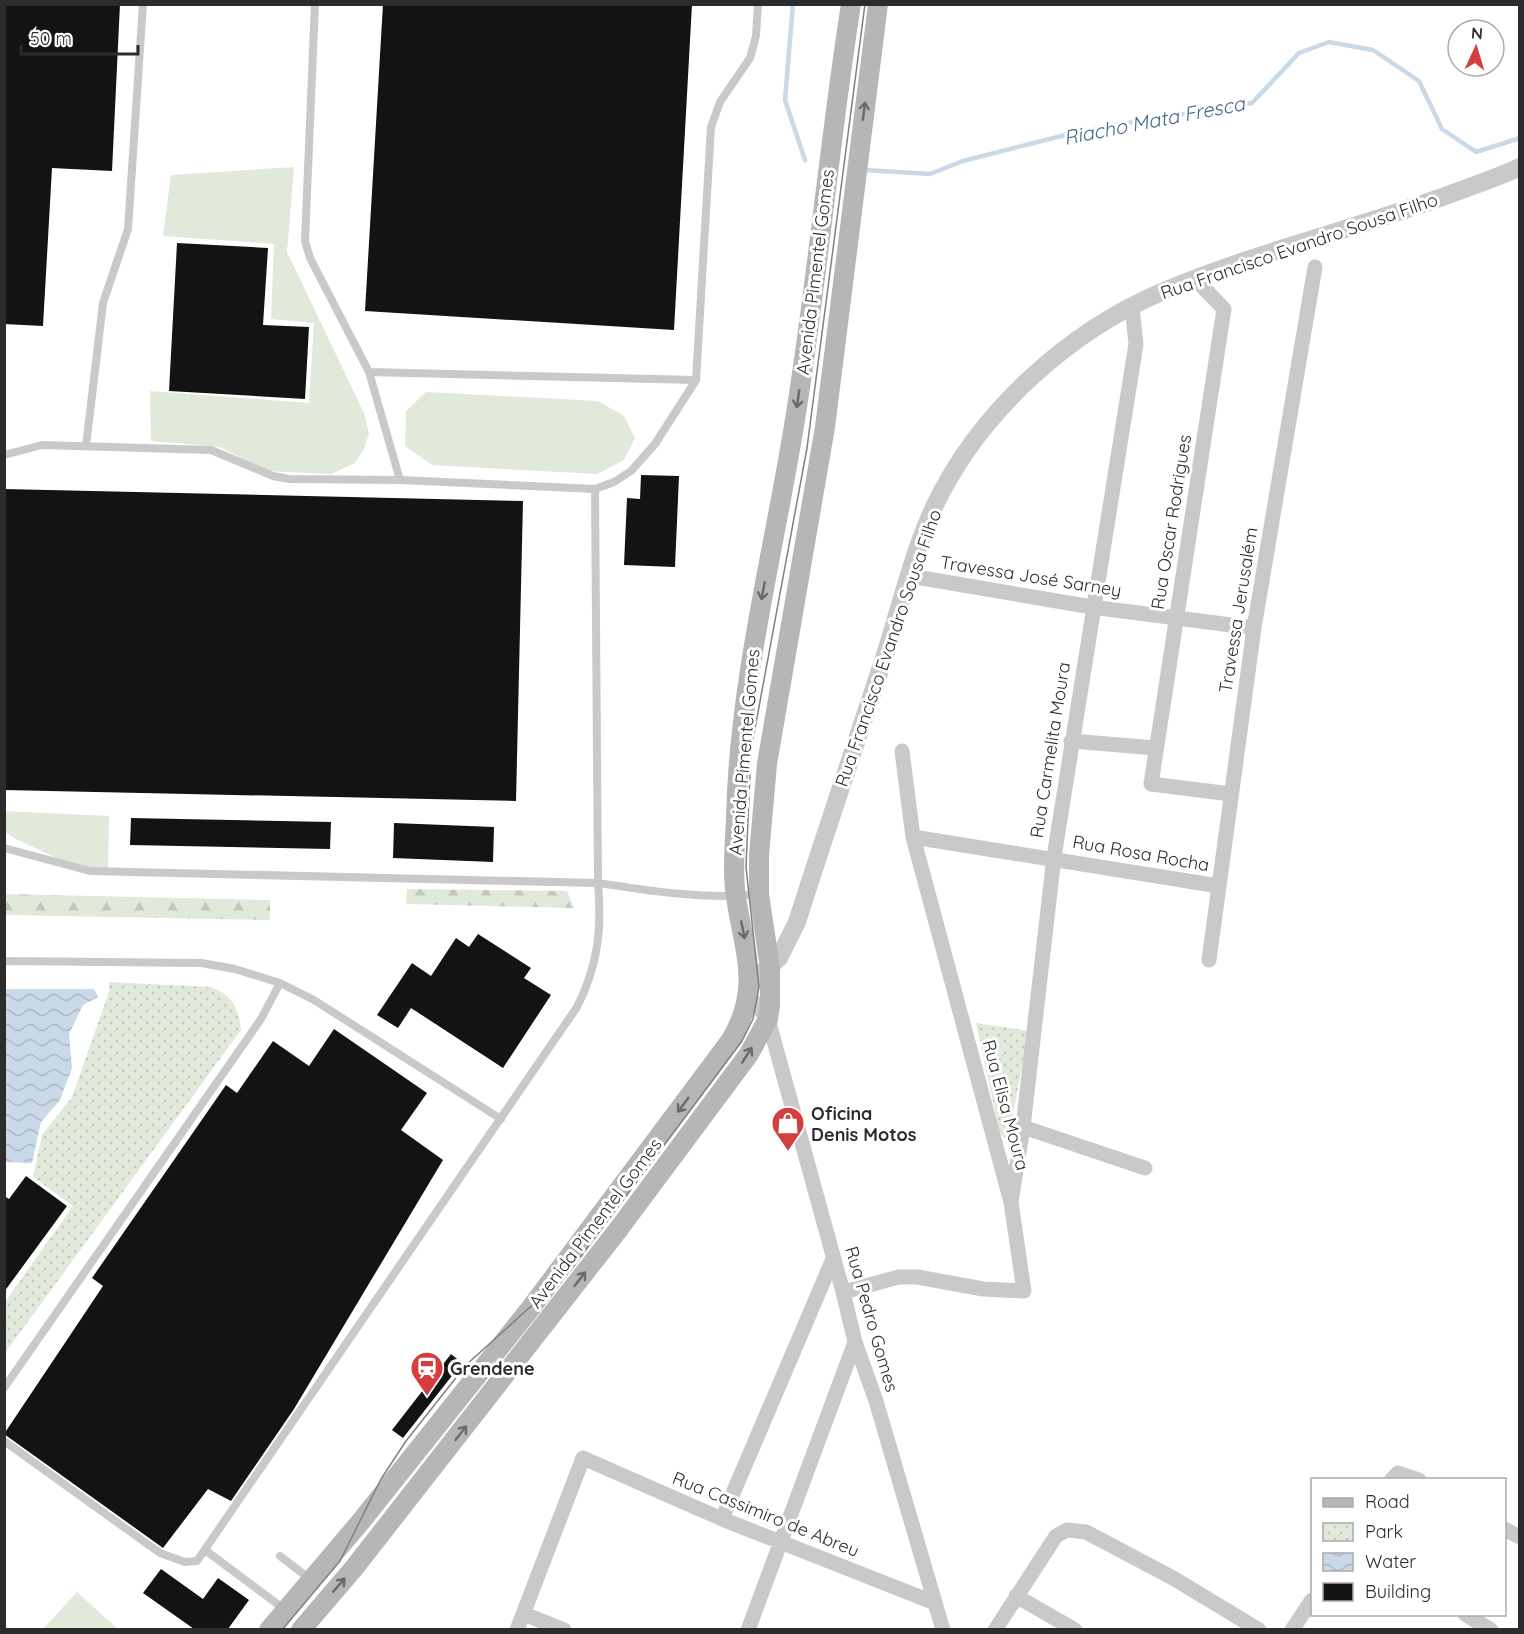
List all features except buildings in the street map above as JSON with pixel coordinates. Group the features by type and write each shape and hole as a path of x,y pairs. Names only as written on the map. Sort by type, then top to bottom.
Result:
{"main road":[{"name":"Avenida Pimentel Gomes","path":"269,1629 362,1520 566,1262 731,1040 741,1023 749,990 747,948 736,897 737,791 744,712 758,617 796,413 851,4"},
{"name":"Avenida Pimentel Gomes","path":"301,1629 354,1568 618,1230 749,1054 768,1018 771,1005 770,968 759,894 759,855 767,764 825,427 879,4"},
{"path":"758,617 791,622"}],"street":[{"name":"Rua Francisco Evandro Sousa Filho","path":"749,990 784,951 797,922 922,536 936,503 966,453 1020,389 1088,333 1132,307 1195,279 1431,201 1520,167"},
{"name":"Travessa Jerusalém","path":"1209,960 1254,628 1315,267"},
{"name":"Rua Oscar Rodrigues","path":"1195,279 1224,309 1151,784 1231,794"},
{"name":"Rua Carmelita Moura","path":"1011,1202 1023,1127 1054,857 1092,607 1136,344 1132,307"},
{"name":"Travessa José Sarney","path":"910,576 1092,607 1254,628"},
{"path":"1071,741 1156,748"},
{"name":"Rua Elisa Moura","path":"843,1292 899,1277 918,1277 983,1289 1024,1291 1011,1202 913,837 902,751"},
{"name":"Rua Rosa Rocha","path":"913,837 1054,857 1219,886"},
{"path":"749,990 768,1018"},
{"name":"Rua Pedro Gomes","path":"768,1018 855,1342 876,1401 943,1629"},
{"path":"1023,1127 1145,1168"},
{"path":"722,1519 833,1259"},
{"path":"748,1629 855,1342"},
{"name":"Rua Cassimiro de Abreu","path":"524,1614 583,1458 722,1519 935,1603"},
{"path":"1392,1478 1398,1473 1416,1478"},
{"path":"995,1629 1056,1536 1068,1530 1086,1532 1173,1578 1259,1629"},
{"path":"1506,1530 1520,1537"},
{"path":"1016,1596 1076,1629"},
{"path":"1292,1629 1311,1601"},
{"path":"517,1629 524,1614 564,1629"},
{"path":"1468,1616 1491,1629"}],"lane":[{"path":"86,446 103,303 128,229 143,4"},
{"path":"315,4 304,241 310,258 369,372 400,480"},
{"path":"4,455 42,445 211,450 273,476 289,480 400,480 595,489 614,482 631,471 655,444 696,380 711,127 720,102 750,58 756,36 758,4"},
{"path":"369,372 696,380"},
{"path":"4,1441 160,1553 191,1562 197,1561 577,1007 586,989 599,949 601,926 598,883 595,489"},
{"path":"4,848 90,872 598,883 669,893 736,897 759,894"},
{"path":"4,961 201,963 235,969 279,983 314,1000 501,1119"},
{"path":"4,1388 261,1019 279,983"},
{"path":"205,1550 285,1610"},
{"path":"280,1556 311,1580"}],"green space":[{"path":"294,167 287,252 364,413 369,433 364,449 355,463 331,474 265,471 220,447 151,441 150,391 309,403 314,323 271,319 274,244 163,236 171,175"},
{"path":"426,392 598,401 624,416 635,438 624,460 597,474 432,465 405,446 406,411"},
{"path":"4,811 109,816 108,870 75,867 14,838 5,832"},
{"path":"407,889 567,891 574,908 406,904"},
{"path":"5,894 270,900 270,920 5,915"},
{"path":"109,982 211,987 225,994 233,1003 241,1030 5,1353 5,1302 73,1206 33,1177 42,1135 72,1097 109,992"},
{"path":"976,1023 1029,1031 1008,1140 1000,1134"},
{"path":"77,1592 118,1629 43,1629"}],"water":[{"path":"5,989 94,989 98,997 83,1005 69,1034 72,1068 60,1100 41,1122 32,1163 5,1162"}],"waterway":[{"name":"Riacho Mata Fresca","path":"793,4 785,100 805,160"},
{"name":"Riacho Mata Fresca","path":"865,170 930,174 963,161 1085,130 1252,103 1299,53 1329,42 1373,50 1419,81 1442,129 1476,152 1520,138"}],"tram line":[{"path":"282,1630 340,1561 381,1479 406,1441 466,1365 570,1271 742,1041 753,1019 759,987 746,867 751,750 807,448 865,4"}],"place":[{"name":"Oficina Denis Motos","path":"788,1152"},
{"name":"Grendene","path":"427,1397"}]}
